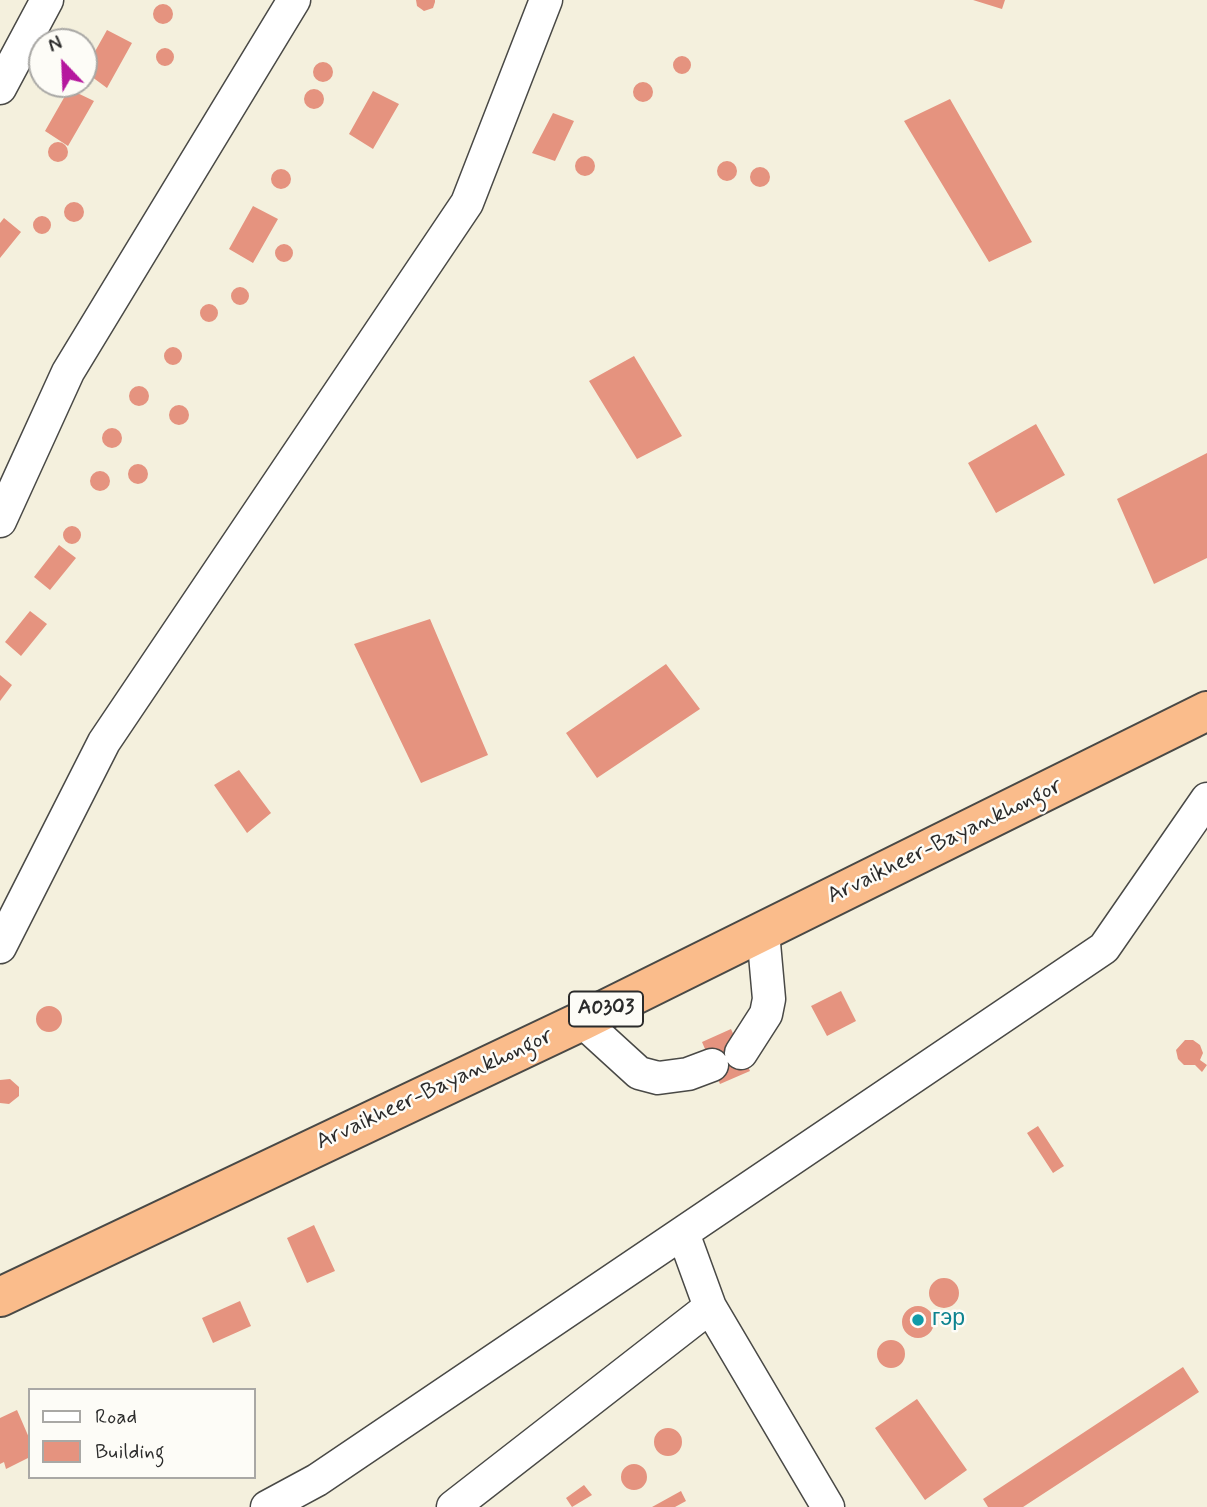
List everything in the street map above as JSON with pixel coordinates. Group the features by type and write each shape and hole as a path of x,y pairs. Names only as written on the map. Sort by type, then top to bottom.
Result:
{"highway":[{"name":"Arvaikheer-Bayankhongor","path":"0,1297 582,1021 1207,711"}],"street":[{"path":"0,88 47,0"},
{"path":"0,521 68,372 293,0"},
{"path":"0,947 104,742 467,203 545,0"},
{"path":"267,1507 317,1480 1104,948 1207,799"},
{"path":"741,1053 766,1014 769,999 763,932"},
{"path":"582,1021 639,1073 658,1078 688,1074 712,1065"},
{"path":"682,1233 710,1307 828,1507"},
{"path":"453,1507 710,1307"}],"building":[{"path":"416,0 435,2 433,8 424,11 417,6"},
{"path":"973,0 1005,0 1002,9"},
{"path":"163,4 170,7 173,14 170,21 163,24 156,21 153,14 156,7"},
{"path":"107,30 132,43 107,88 98,81 98,46"},
{"path":"161,48 169,48 174,57 172,64 161,66 156,61 156,53"},
{"path":"678,56 686,56 691,65 689,72 678,74 673,69 673,61"},
{"path":"323,62 330,65 333,72 330,79 323,82 316,79 313,72 316,65"},
{"path":"643,82 650,85 653,92 650,99 643,102 636,99 633,92 636,85"},
{"path":"314,89 321,92 324,99 321,106 314,109 307,106 304,99 307,92"},
{"path":"373,91 399,104 373,149 349,134"},
{"path":"64,98 88,98 94,101 68,146 45,131"},
{"path":"950,99 1032,242 989,262 904,121"},
{"path":"553,113 574,121 555,161 532,153"},
{"path":"58,142 65,145 68,152 65,159 58,162 51,159 48,152 51,145"},
{"path":"585,156 592,159 595,166 592,173 585,176 578,173 575,166 578,159"},
{"path":"727,161 734,164 737,171 734,178 727,181 720,178 717,171 720,164"},
{"path":"760,167 767,170 770,177 767,184 760,187 753,184 750,177 753,170"},
{"path":"281,169 288,172 291,179 288,186 281,189 274,186 271,179 274,172"},
{"path":"74,202 81,205 84,212 81,219 74,222 67,219 64,212 67,205"},
{"path":"253,206 278,219 253,263 229,249"},
{"path":"38,216 46,216 51,225 49,232 38,234 33,229 33,221"},
{"path":"4,218 21,232 0,258 0,223"},
{"path":"280,244 288,244 293,253 291,260 280,262 275,257 275,249"},
{"path":"236,287 244,287 249,296 247,303 236,305 231,300 231,292"},
{"path":"205,304 213,304 218,313 216,320 205,322 200,317 200,309"},
{"path":"169,347 177,347 182,356 180,363 169,365 164,360 164,352"},
{"path":"634,356 682,436 637,459 589,381"},
{"path":"139,386 146,389 149,396 146,403 139,406 132,403 129,396 132,389"},
{"path":"179,405 186,408 189,415 186,422 179,425 172,422 169,415 172,408"},
{"path":"1036,424 1065,475 996,513 968,463"},
{"path":"112,428 119,431 122,438 119,445 112,448 105,445 102,438 105,431"},
{"path":"1207,453 1207,558 1154,584 1117,499"},
{"path":"138,464 145,467 148,474 145,481 138,484 131,481 128,474 131,467"},
{"path":"100,471 107,474 110,481 107,488 100,491 93,488 90,481 93,474"},
{"path":"68,526 76,526 81,535 79,542 68,544 63,539 63,531"},
{"path":"59,545 76,558 50,590 34,577"},
{"path":"30,611 47,624 21,656 5,642"},
{"path":"430,619 488,755 421,783 354,644"},
{"path":"666,664 700,709 597,778 566,733"},
{"path":"0,675 12,685 0,701"},
{"path":"239,770 271,813 247,833 214,785"},
{"path":"841,991 856,1021 827,1036 811,1006"},
{"path":"49,1006 58,1010 62,1019 58,1028 49,1032 40,1028 36,1019 40,1010"},
{"path":"731,1029 750,1071 720,1084 702,1042"},
{"path":"1185,1040 1193,1040 1200,1045 1203,1053 1200,1060 1207,1065 1202,1072 1195,1065 1184,1065 1178,1059 1176,1050"},
{"path":"10,1079 19,1087 19,1096 9,1104 0,1103 0,1080"},
{"path":"1038,1126 1064,1166 1053,1173 1027,1133"},
{"path":"314,1225 335,1271 307,1283 287,1238"},
{"name":"гэр","path":"944,1278 955,1282 959,1293 955,1304 944,1308 933,1304 929,1293 933,1282"},
{"path":"240,1301 251,1326 213,1343 202,1318"},
{"name":"гэр","path":"918,1306 929,1311 934,1322 929,1333 918,1338 907,1333 902,1322 907,1311"},
{"name":"гэр","path":"891,1340 901,1344 905,1354 901,1364 891,1368 881,1364 877,1354 881,1344"},
{"path":"1183,1367 1199,1392 1023,1507 988,1507 983,1499"},
{"path":"917,1399 967,1470 925,1500 875,1428"},
{"path":"17,1410 28,1435 28,1458 6,1469 4,1462 0,1464 0,1418"},
{"path":"668,1428 678,1432 682,1442 678,1452 668,1456 658,1452 654,1442 658,1432"},
{"path":"634,1464 643,1468 647,1477 643,1486 634,1490 625,1486 621,1477 625,1468"},
{"path":"584,1485 592,1495 572,1507 566,1498"},
{"path":"681,1491 686,1501 675,1507 652,1507"}],"place":[{"name":"гэр","path":"918,1320"}]}
